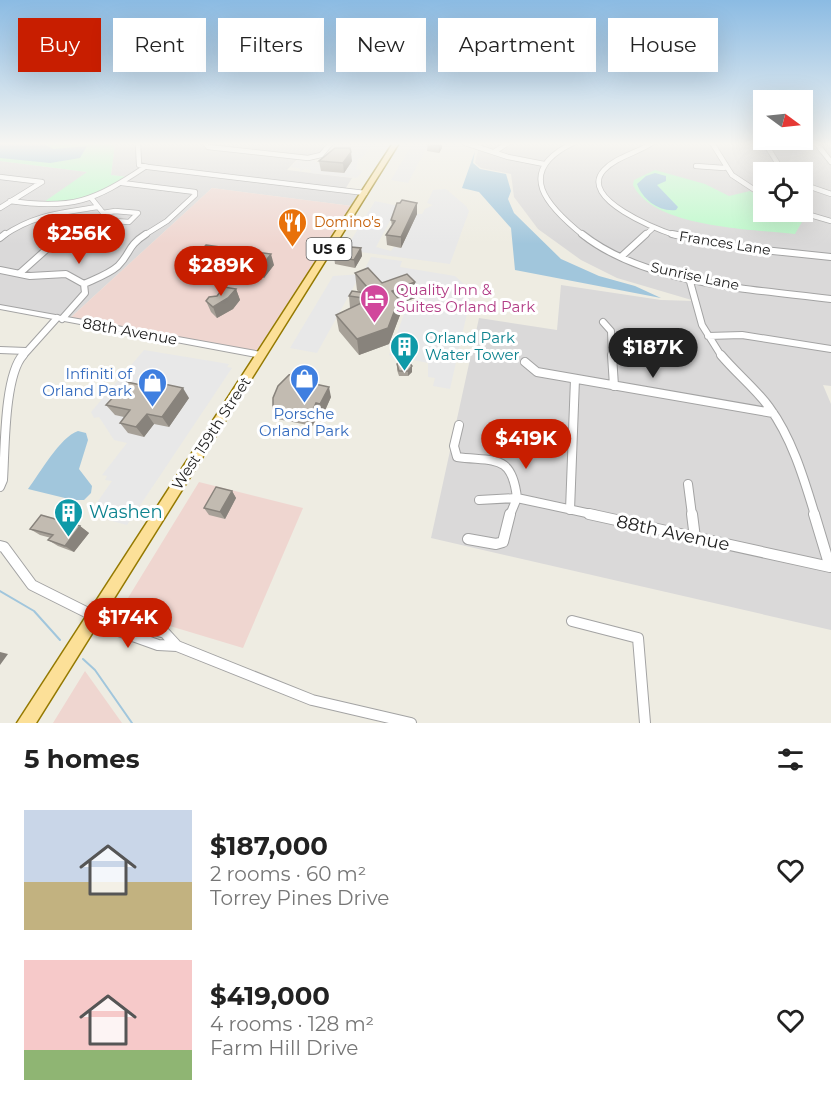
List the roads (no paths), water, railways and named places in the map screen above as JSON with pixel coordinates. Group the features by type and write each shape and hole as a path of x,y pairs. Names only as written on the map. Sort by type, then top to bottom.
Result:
{"main road":[{"name":"West 159th Street","path":"26,723 375,177"}],"street":[{"path":"0,177 42,182 0,208"},
{"path":"10,201 54,207 92,200 131,177"},
{"path":"227,177 365,193"},
{"name":"Sunrise Lane","path":"541,177 540,183 547,203 573,229 622,256 655,270 689,278 831,299"},
{"name":"Frances Lane","path":"601,177 600,185 604,195 612,204 628,217 652,229 700,241 831,257"},
{"path":"733,177 753,189"},
{"path":"84,284 113,270 120,264 132,243 167,221 195,195 195,192 122,183"},
{"path":"813,188 831,194"},
{"path":"92,200 104,213"},
{"path":"0,238 22,223 35,218 97,207"},
{"path":"20,273 49,246 84,231 99,220 104,213 115,211 138,213 129,222 99,220"},
{"path":"813,216 831,221"},
{"path":"622,256 652,229"},
{"path":"0,270 31,276 69,274 84,284 85,293 17,362 10,388 3,480 0,487"},
{"path":"689,278 699,319 708,336 717,350 761,396 791,446 830,567"},
{"name":"88th Avenue","path":"0,307 261,355"},
{"path":"603,322 611,332 614,386"},
{"path":"708,336 742,335 831,349"},
{"path":"0,350 26,351"},
{"path":"525,362 537,372 773,413"},
{"path":"570,510 574,379"},
{"path":"459,425 454,453 457,457 479,461 497,460 507,464 513,473 517,498 511,505 507,536 503,542 468,539"},
{"path":"688,484 695,538"},
{"name":"88th Avenue","path":"479,500 517,498 830,567"},
{"path":"0,546 4,547 32,585 94,616 105,627 158,645 177,646 312,700 411,723"},
{"path":"572,621 638,638 645,723"}],"water":[{"path":"466,177 507,177 511,191 508,199 514,213 561,259 599,276 635,286 661,298 515,270 511,228 479,192 462,188"},
{"path":"645,177 666,177 666,181 657,185 678,207 676,210 670,210 652,204 637,184"},
{"path":"78,431 86,433 88,440 79,469 92,486 91,493 84,500 73,500 28,489 57,448 64,440"}],"waterway":[{"path":"0,591 34,611 60,640"},
{"path":"83,659 95,670 132,723"}],"place":[{"name":"Domino's","path":"293,248"},
{"name":"Quality Inn & Suites Orland Park","path":"375,324"},
{"name":"Orland Park Water Tower","path":"404,372"},
{"name":"Porsche Orland Park","path":"304,404"},
{"name":"Infiniti of Orland Park","path":"153,408"},
{"name":"Washen","path":"68,538"}]}
